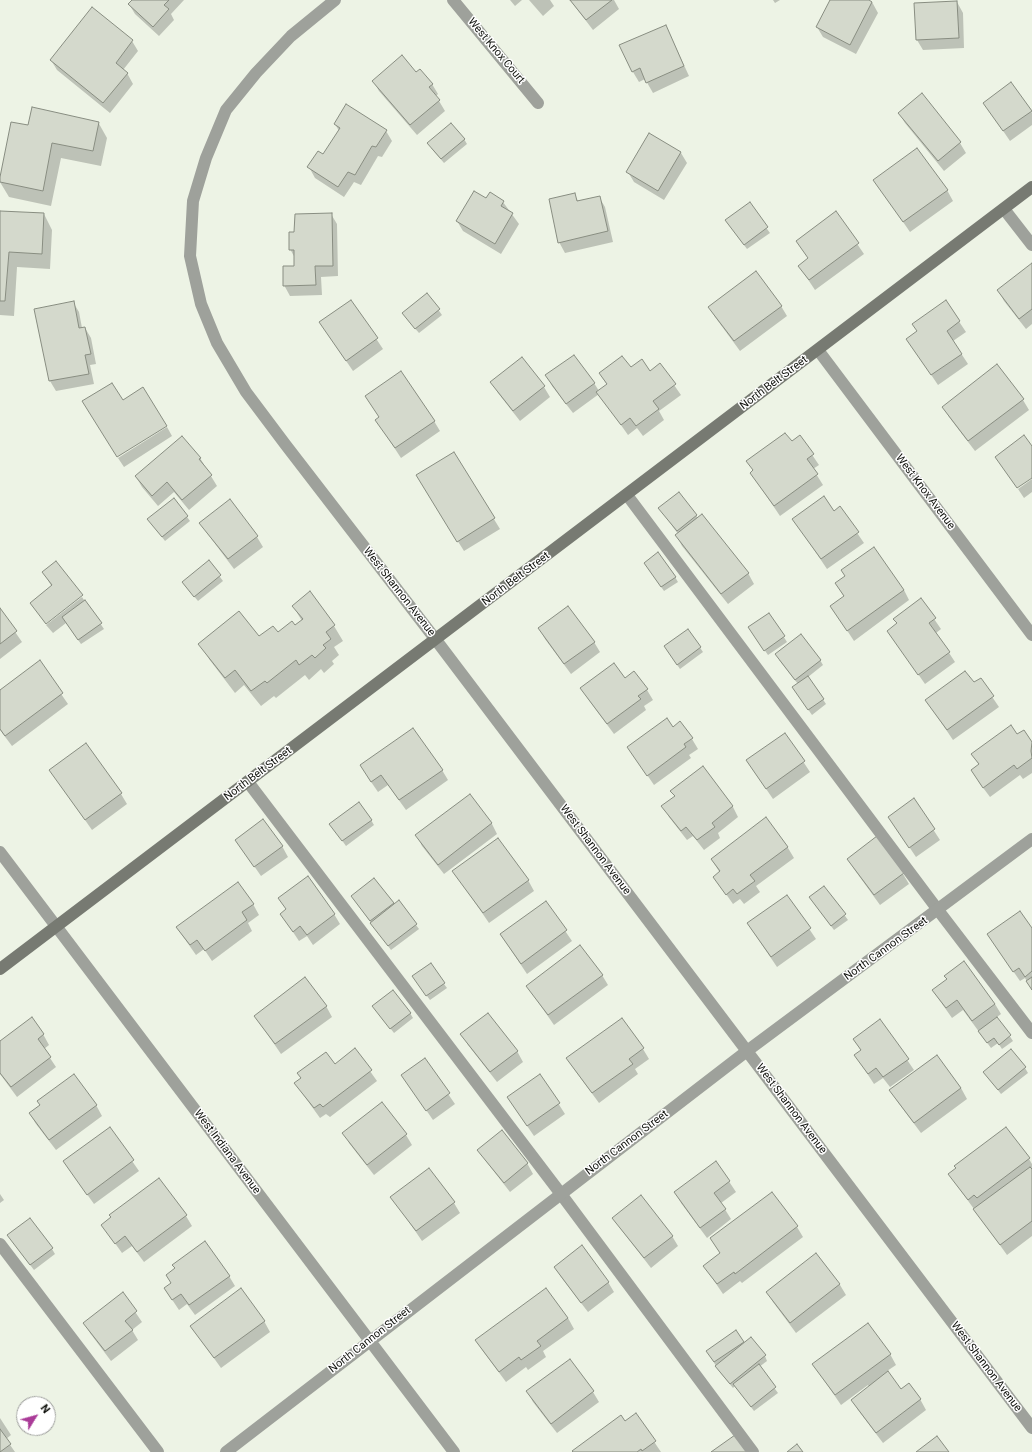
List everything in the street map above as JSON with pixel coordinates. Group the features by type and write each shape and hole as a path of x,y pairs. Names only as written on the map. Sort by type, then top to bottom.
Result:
{"street":[{"name":"West Shannon Avenue","path":"336,0 291,36 256,73 226,110 206,158 193,201 190,256 201,304 218,343 246,392 289,450 436,640 1032,1428"},
{"name":"West Knox Court","path":"453,0 538,103"},
{"name":"North Belt Street","path":"0,969 1032,188"},
{"path":"1004,209 1032,245"},
{"name":"West Knox Avenue","path":"818,350 1032,634"},
{"path":"627,495 938,910 1032,1032"},
{"path":"248,782 561,1194 753,1452"},
{"name":"North Cannon Street","path":"226,1452 747,1051 1032,839"},
{"name":"West Indiana Avenue","path":"0,852 454,1452"},
{"path":"0,1244 158,1452"}],"building":[{"path":"132,0 169,0 164,5 169,9 153,27 128,4"},
{"path":"570,0 612,0 586,20"},
{"path":"830,0 869,0 872,2 850,45 816,27"},
{"path":"957,1 959,38 916,40 914,3"},
{"path":"92,7 133,40 116,63 128,73 103,103 50,60"},
{"path":"666,25 684,66 646,83 640,68 632,72 619,45"},
{"path":"402,55 416,72 420,69 433,84 429,87 440,100 410,125 372,81"},
{"path":"1011,82 1032,111 1003,131 983,103"},
{"path":"922,93 961,142 938,161 898,113"},
{"path":"346,104 387,130 376,147 372,146 355,175 348,172 338,187 307,167 318,151 323,154 340,128 334,124"},
{"path":"32,107 99,122 93,151 52,143 43,191 0,182 11,122 28,125"},
{"path":"451,123 465,139 441,159 427,143"},
{"path":"649,133 681,152 658,191 626,172"},
{"path":"917,148 948,190 903,222 873,180"},
{"path":"474,191 486,198 490,192 504,201 501,206 513,213 495,244 456,221"},
{"path":"575,193 577,201 600,196 608,231 558,243 549,199"},
{"path":"750,202 768,227 744,245 725,220"},
{"path":"0,211 44,213 42,254 9,252 5,301 0,301"},
{"path":"836,211 859,243 809,280 798,266 808,258 796,241"},
{"path":"332,213 333,266 315,266 316,285 283,286 283,266 294,266 294,250 289,250 289,232 294,232 295,214"},
{"path":"1032,263 1032,309 1019,319 997,290"},
{"path":"756,271 782,306 734,341 708,307"},
{"path":"427,293 440,309 415,329 402,313"},
{"path":"351,300 378,338 346,361 319,322"},
{"path":"946,300 960,321 947,331 962,354 931,375 906,339 917,331 912,324"},
{"path":"74,301 79,328 85,327 91,354 85,355 89,374 49,381 34,309"},
{"path":"574,355 595,383 566,404 545,375"},
{"path":"622,356 631,367 642,359 650,371 660,363 676,384 653,401 659,409 636,426 630,418 621,425 596,392 607,384 599,373"},
{"path":"522,357 545,386 513,411 490,382"},
{"path":"997,364 1024,399 968,441 942,407"},
{"path":"401,371 435,421 395,448 375,420 379,417 365,396"},
{"path":"112,383 123,400 143,387 167,426 117,457 82,401"},
{"path":"785,433 792,441 800,435 814,454 807,459 818,474 774,506 750,473 753,470 746,461"},
{"path":"1024,435 1032,446 1032,478 1017,488 995,457"},
{"path":"182,436 201,458 199,459 212,475 182,500 167,482 152,496 135,476"},
{"path":"454,452 495,518 457,542 416,475"},
{"path":"679,492 697,515 677,531 658,508"},
{"path":"824,496 834,511 840,506 859,532 821,559 792,519"},
{"path":"174,498 188,516 162,537 147,519"},
{"path":"230,499 258,536 228,559 199,523"},
{"path":"702,514 749,573 721,594 675,535"},
{"path":"874,547 904,590 847,631 830,606 844,596 835,583 845,576 841,570"},
{"path":"658,552 676,577 661,587 644,563"},
{"path":"209,560 221,575 194,597 182,582"},
{"path":"56,561 83,595 46,624 30,603 52,585 42,572"},
{"path":"310,591 335,625 326,632 331,639 323,645 326,648 315,658 312,655 299,665 296,660 267,683 265,681 251,691 235,670 225,678 198,644 239,611 259,636 273,626 278,632 292,621 295,625 303,619 292,606"},
{"path":"921,598 936,618 929,623 950,652 918,675 887,631 897,623 893,619"},
{"path":"85,600 102,623 78,640 62,617"},
{"path":"568,606 595,642 564,664 538,628"},
{"path":"0,608 17,631 0,644"},
{"path":"769,613 785,636 764,651 748,627"},
{"path":"688,629 701,647 677,665 664,646"},
{"path":"801,634 821,660 795,680 775,654"},
{"path":"40,660 63,693 5,736 0,729 0,690"},
{"path":"614,663 625,678 634,671 648,689 638,696 641,699 607,724 580,688"},
{"path":"965,671 974,682 981,678 994,696 947,730 925,700"},
{"path":"808,676 824,699 808,710 792,687"},
{"path":"667,718 673,727 680,721 693,738 684,744 686,747 647,776 627,747"},
{"path":"1011,725 1017,734 1024,730 1032,742 1032,758 1017,769 1014,765 983,788 971,770 979,764 971,754"},
{"path":"413,728 443,770 399,800 381,775 371,782 360,765"},
{"path":"785,733 805,761 766,789 746,760"},
{"path":"86,743 122,793 85,820 49,770"},
{"path":"703,766 733,806 712,823 715,827 697,840 686,827 681,831 661,806 675,796 670,791"},
{"path":"470,794 492,823 438,865 415,835"},
{"path":"914,798 935,829 909,848 888,817"},
{"path":"359,802 372,820 342,841 329,824"},
{"path":"766,817 788,847 750,875 755,881 737,894 733,889 726,895 713,877 720,871 711,859"},
{"path":"263,819 283,846 254,867 235,840"},
{"path":"877,836 904,873 874,895 847,859"},
{"path":"498,838 529,880 483,913 452,871"},
{"path":"308,876 335,914 307,935 300,926 293,932 280,914 286,909 278,898"},
{"path":"374,878 394,903 370,921 351,896"},
{"path":"238,882 254,904 242,912 247,920 205,951 197,940 190,945 176,927"},
{"path":"824,886 846,914 831,926 809,897"},
{"path":"787,895 811,928 771,957 747,923"},
{"path":"399,900 417,924 388,946 370,923"},
{"path":"546,901 567,930 521,964 500,934"},
{"path":"1020,911 1032,928 1032,971 1025,977 1019,968 1013,972 987,934"},
{"path":"580,945 603,975 548,1015 526,986"},
{"path":"964,961 995,1004 972,1021 957,1000 946,1008 932,990 947,979 944,976"},
{"path":"431,963 445,983 426,996 412,976"},
{"path":"305,977 327,1006 275,1044 254,1016"},
{"path":"1032,977 1032,990 1026,981"},
{"path":"393,990 411,1013 390,1029 372,1006"},
{"path":"488,1013 518,1051 490,1072 460,1034"},
{"path":"32,1017 44,1034 38,1039 51,1057 11,1087 0,1073 0,1041"},
{"path":"997,1017 1011,1035 999,1045 994,1038 987,1043 978,1031"},
{"path":"622,1018 644,1048 629,1059 633,1064 592,1093 566,1058"},
{"path":"880,1019 909,1059 883,1077 876,1068 868,1074 854,1055 861,1050 853,1039"},
{"path":"355,1048 372,1070 323,1107 320,1104 314,1108 294,1083 301,1078 297,1073 326,1052 335,1064"},
{"path":"1011,1049 1026,1067 998,1090 983,1072"},
{"path":"937,1055 961,1088 914,1123 889,1090"},
{"path":"425,1058 450,1093 426,1111 401,1075"},
{"path":"74,1074 97,1105 49,1140 29,1113 40,1105 37,1101"},
{"path":"540,1074 560,1103 527,1126 507,1097"},
{"path":"382,1102 407,1134 367,1165 342,1133"},
{"path":"110,1127 134,1160 87,1195 63,1161"},
{"path":"1006,1127 1030,1158 977,1198 974,1195 968,1200 948,1174 956,1168 954,1166"},
{"path":"502,1130 528,1163 504,1183 477,1150"},
{"path":"716,1161 730,1181 714,1193 726,1209 700,1228 674,1192"},
{"path":"1030,1167 1032,1169 1032,1221 1000,1245 973,1209"},
{"path":"429,1168 455,1202 416,1231 390,1197"},
{"path":"159,1178 187,1215 137,1252 125,1236 115,1244 101,1225 111,1217 109,1215"},
{"path":"772,1192 798,1226 735,1274 734,1272 717,1284 703,1266 720,1253 710,1238"},
{"path":"641,1195 673,1236 644,1258 612,1218"},
{"path":"30,1218 53,1248 30,1265 7,1235"},
{"path":"205,1241 230,1276 189,1305 181,1294 172,1300 164,1288 171,1283 166,1275 175,1268 172,1265"},
{"path":"582,1245 609,1282 581,1303 554,1267"},
{"path":"816,1253 840,1284 790,1323 766,1292"},
{"path":"241,1288 265,1321 214,1358 190,1326"},
{"path":"546,1288 568,1318 537,1341 541,1346 521,1360 519,1357 499,1372 475,1340"},
{"path":"123,1292 137,1311 125,1321 133,1330 105,1351 83,1323"},
{"path":"868,1323 891,1354 835,1395 812,1364"},
{"path":"736,1330 744,1342 714,1362 706,1351"},
{"path":"751,1337 766,1355 730,1384 715,1366"},
{"path":"570,1359 594,1391 551,1424 526,1391"},
{"path":"759,1364 776,1387 751,1407 733,1384"},
{"path":"888,1371 901,1389 909,1383 921,1399 876,1433 851,1400"},
{"path":"636,1413 656,1441 642,1451 641,1449 637,1452 572,1451 621,1415 625,1421"},
{"path":"0,1429 11,1444 0,1452"},
{"path":"735,1435 747,1452 711,1452"},
{"path":"937,1436 949,1452 916,1452"},
{"path":"797,1444 803,1452 787,1452"}]}
